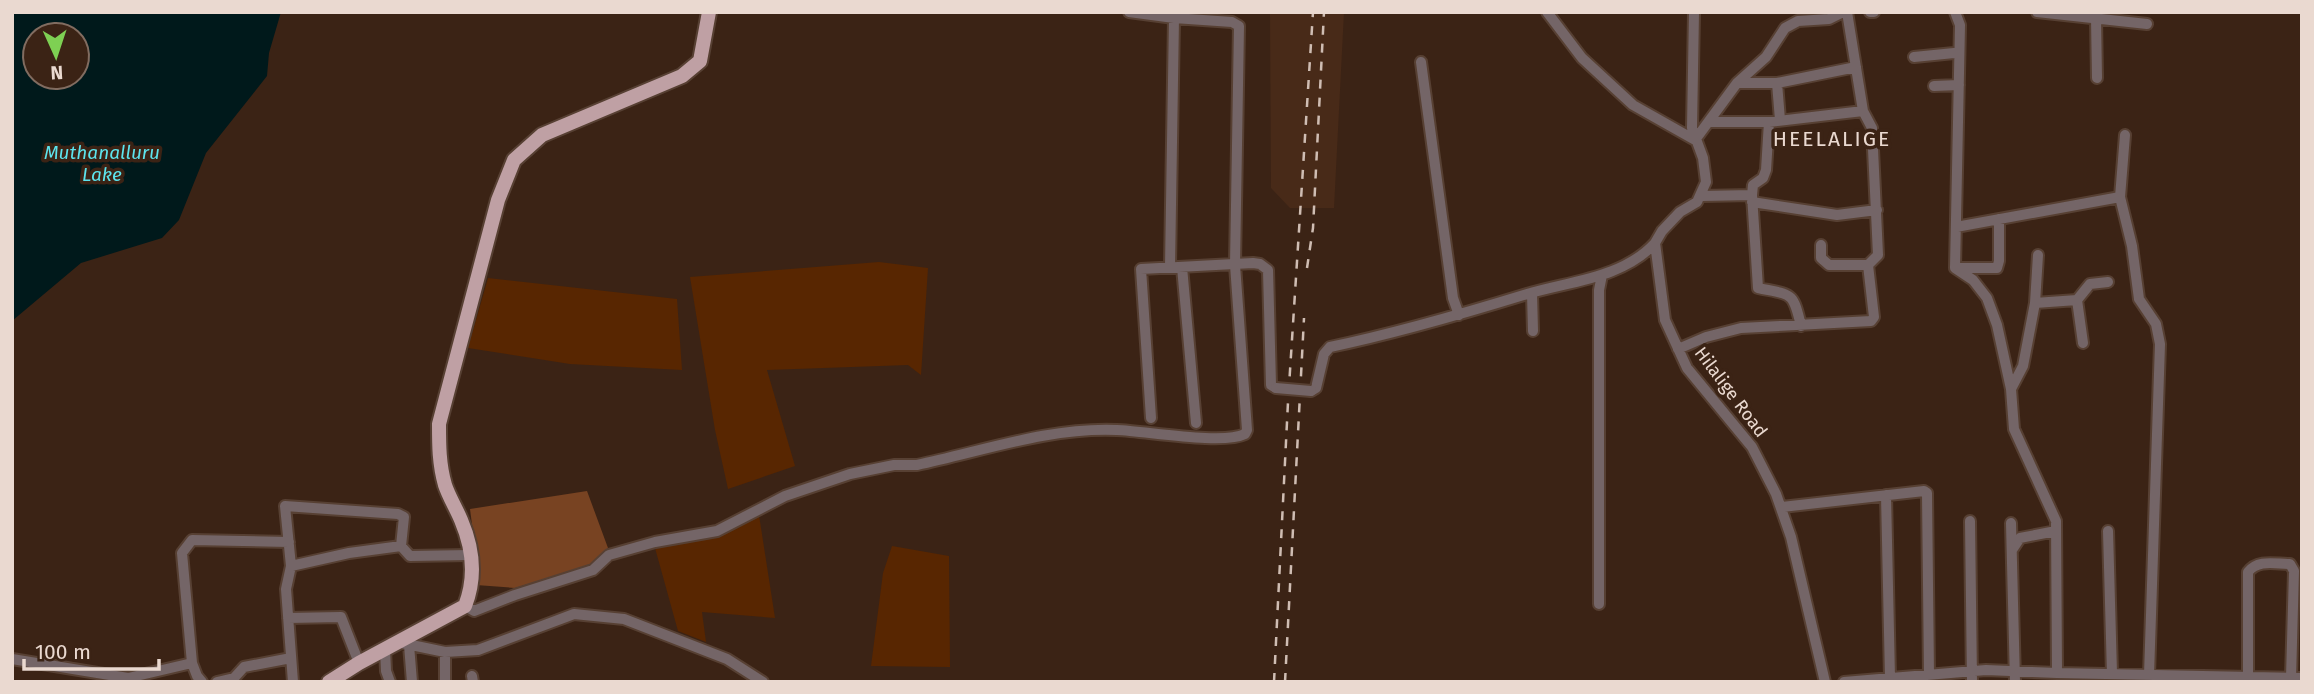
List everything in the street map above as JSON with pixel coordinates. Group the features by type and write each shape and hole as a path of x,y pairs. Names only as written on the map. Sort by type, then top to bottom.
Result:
{"main road":[{"path":"331,681 465,606 471,590 473,577 463,523 446,488 439,458 439,424 498,200 513,160 542,135 682,76 700,61 709,12"}],"street":[{"path":"465,606 474,611 593,570 609,555 655,542 717,531 785,496 850,474 917,465 1071,431 1116,430 1196,437 1242,436 1247,430 1235,265 1239,26 1232,22 1129,12"},
{"path":"1547,12 1582,58 1633,106 1695,140"},
{"path":"1151,418 1141,269 1260,264 1268,270 1271,385 1276,388 1311,391 1316,388 1324,355 1330,347 1388,336 1602,275 1642,257 1680,212 1697,202 1706,182 1703,158 1692,128 1695,12"},
{"path":"1695,140 1737,83 1766,57 1785,28 1798,21 1829,19 1845,12 1863,111 1872,128 1878,255 1868,265 1829,265 1821,258 1821,245"},
{"path":"1955,12 1960,25 1955,268"},
{"path":"2037,12 2147,24"},
{"path":"1170,267 1174,18"},
{"path":"2096,18 2097,78"},
{"path":"1914,57 1954,53 1959,55"},
{"path":"1421,62 1453,299 1459,314"},
{"path":"1737,83 1777,83 1856,67"},
{"path":"1777,83 1775,121 1766,170 1763,178 1753,186 1758,288 1791,296 1796,301 1801,326"},
{"path":"1934,86 1959,85"},
{"path":"1709,122 1775,121 1863,111"},
{"path":"2125,135 2120,197 2132,246 2139,299 2156,324 2160,344 2149,675"},
{"path":"1702,196 1752,199 1837,215 1877,210"},
{"path":"1956,228 2120,197"},
{"path":"1955,268 1997,268 1999,219"},
{"name":"Hilalige Road","path":"1655,243 1665,320 1687,368 1752,447 1782,507 1825,682"},
{"path":"2011,389 2023,366 2035,303 2038,255"},
{"path":"1678,349 1706,337 1741,328 1801,326 1872,319 1874,317 1868,265"},
{"path":"1182,267 1196,423"},
{"path":"1955,268 1973,280 1987,298 1997,325 2011,389 2014,429 2056,521 2057,673"},
{"path":"1599,604 1599,290 1602,275"},
{"path":"2035,303 2077,300 2090,284 2108,282"},
{"path":"1532,293 1533,331"},
{"path":"2077,300 2083,343"},
{"path":"1782,507 1924,491 1928,496 1929,675"},
{"path":"1886,495 1890,678"},
{"path":"293,682 286,589 291,566 285,506 398,514 404,517 401,546 410,556 470,555"},
{"path":"1970,521 1972,676"},
{"path":"2011,523 2015,676"},
{"path":"2012,550 2020,538 2056,531"},
{"path":"2108,531 2112,674"},
{"path":"202,682 192,663 182,553 186,545 192,540 289,542"},
{"path":"291,566 349,553 401,546"},
{"path":"1844,682 1929,675 2015,676 2057,673 2248,678 2296,678 2296,564 2261,563 2248,572 2248,678"},
{"path":"397,646 445,652 478,650 574,614 624,619 727,659 763,682"},
{"path":"288,618 341,617 359,663"},
{"path":"390,682 386,671 397,646"},
{"path":"397,646 412,682"},
{"path":"445,652 445,682"},
{"path":"217,682 234,678 244,667 291,658"},
{"path":"12,659 129,680 192,663"}],"shaded area":[{"path":"1270,12 1344,12 1334,208 1290,208 1271,188"},
{"path":"879,262 928,268 921,375 908,365 767,370 795,466 728,489 715,430 690,277"},
{"path":"488,278 677,299 682,370 570,364 468,348"},
{"path":"587,491 608,548 591,565 515,588 476,585 477,563 470,509"},
{"path":"759,515 775,618 702,612 706,642 678,631 655,548 718,537"},
{"path":"892,546 949,556 950,667 871,666 883,573"}],"water":[{"name":"Muthanalluru Lake","path":"12,12 281,12 269,53 267,76 206,153 179,220 162,238 81,263 12,321"}],"railway":[{"path":"1274,682 1288,402 1313,12"},
{"path":"1307,268 1313,228 1324,12"},
{"path":"1285,682 1304,318"}],"district":[{"name":"HEELALIGE","path":"1832,139"}]}
